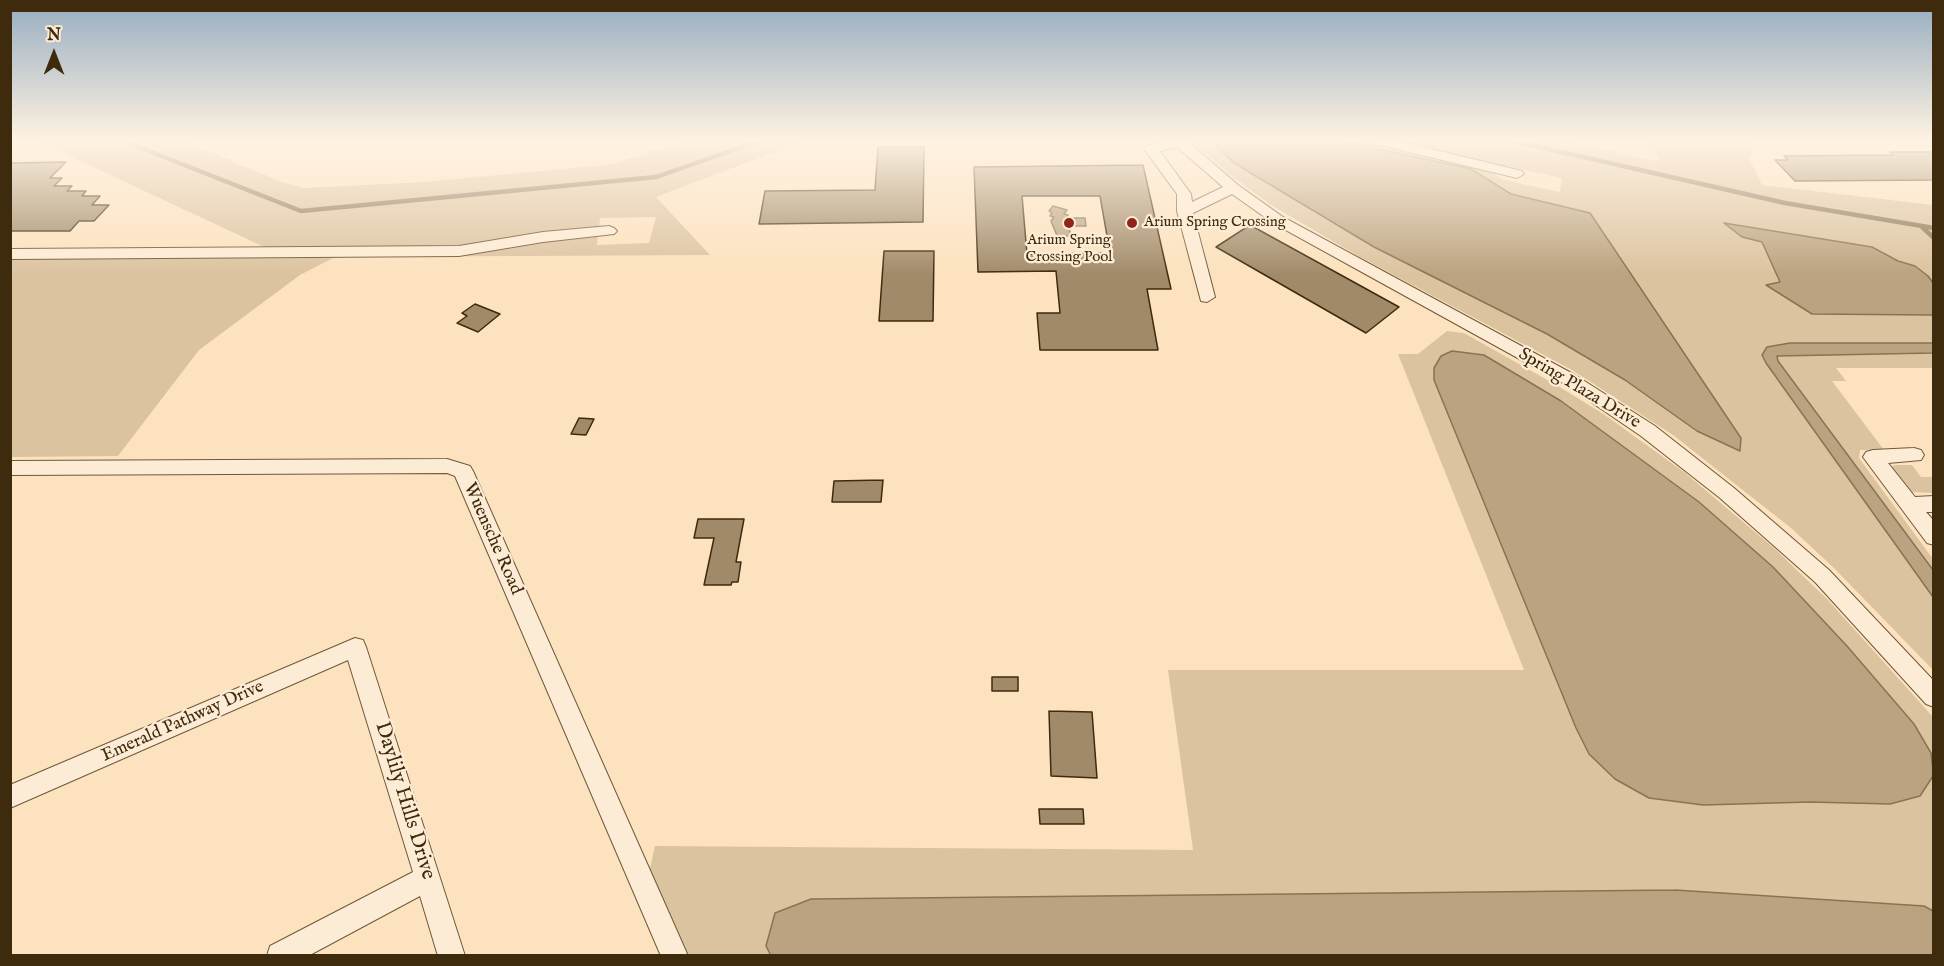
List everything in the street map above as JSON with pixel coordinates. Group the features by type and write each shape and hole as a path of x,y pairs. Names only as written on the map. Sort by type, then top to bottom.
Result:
{"street":[{"path":"1177,185 1184,194 1185,211 1208,297"},
{"name":"Spring Plaza Drive","path":"1230,185 1295,230 1569,379 1648,431 1727,493 1822,576 1934,697"},
{"path":"1185,211 1233,188"},
{"path":"10,254 459,251 543,237 609,231"},
{"path":"1914,455 1873,457 1934,537"},
{"name":"Wuensche Road","path":"10,468 447,466 463,471 675,956"},
{"path":"1909,505 1934,504"},
{"name":"Emerald Pathway Drive","path":"10,797 355,646"},
{"name":"Daylily Hills Drive","path":"355,646 452,956"},
{"path":"280,956 428,879"}],"shaded area":[{"path":"132,185 293,185 304,188 363,185 687,185 656,197 710,255 335,257 300,275 199,350 118,456 11,457 10,256 447,254 598,235 597,245 649,243 656,217 600,218 599,229 489,246 273,251"},
{"path":"1244,185 1528,185 1560,192 1561,185 1763,185 1933,205 1933,283 1916,266 1898,261 1872,247 1725,223 1742,237 1762,242 1780,283 1767,285 1812,314 1933,315 1933,368 1836,368 1846,381 1832,381 1884,450 1860,450 1859,458 1933,559 1933,670 1834,568 1791,528 1673,435 1572,370 1360,257 1271,205"},
{"path":"1271,185 1497,185 1511,194 1590,213 1741,438 1740,451 1697,431 1625,380 1547,334 1374,247"},
{"name":"Arium Spring Crossing Pool","path":"1053,206 1067,210 1064,214 1068,215 1067,218 1085,218 1086,226 1068,226 1071,235 1058,238 1051,221 1054,217 1050,216 1052,213 1049,211"},
{"path":"1724,223 1872,247 1898,261 1915,266 1928,276 1933,283 1933,315 1812,314 1766,285 1780,282 1762,242 1742,237"},
{"path":"1447,331 1464,333 1558,386 1605,415 1684,472 1774,548 1828,600 1933,717 1933,955 680,955 647,882 655,846 1193,850 1168,670 1524,670 1398,354 1418,354"},
{"path":"1790,343 1933,343 1933,353 1777,356 1778,361 1933,570 1933,597 1766,363 1762,355 1767,347"},
{"path":"1452,351 1484,355 1561,401 1699,502 1773,567 1847,646 1914,724 1931,753 1933,770 1933,776 1920,796 1890,804 1809,802 1703,805 1649,798 1615,779 1589,754 1576,728 1434,380 1434,368 1441,356"},
{"path":"1912,465 1921,477 1933,477 1933,493 1910,492 1891,467"},
{"path":"1675,890 1924,906 1933,911 1933,955 771,956 766,946 775,913 811,899"}],"building":[{"path":"10,185 72,186 67,191 86,191 82,196 100,196 92,205 109,205 94,221 79,221 70,231 10,231"},
{"path":"875,185 923,185 923,222 759,224 765,191 875,190"},
{"path":"975,185 1148,185 1171,289 1147,289 1158,350 1040,350 1037,313 1060,313 1056,271 978,272","holes":["1022,196 1100,196 1110,253 1027,254"]},
{"path":"1250,225 1399,307 1366,333 1216,247"},
{"path":"884,251 934,251 933,321 879,321"},
{"path":"475,304 500,314 478,332 457,323 467,316 462,313"},
{"path":"579,418 594,419 586,435 571,434"},
{"path":"883,480 881,502 832,502 834,481"},
{"path":"698,519 744,519 736,562 741,562 738,582 732,582 731,585 704,585 714,538 694,538"},
{"path":"992,677 1018,677 1018,691 992,691"},
{"path":"1049,711 1092,712 1097,778 1051,776"},
{"path":"1039,809 1083,809 1084,824 1040,824"}],"waterway":[{"path":"235,185 301,211 572,185"},
{"path":"1706,185 1785,203 1934,228"},
{"path":"1922,227 1934,238"}],"place":[{"name":"Arium Spring Crossing Pool","path":"1069,223"},
{"name":"Arium Spring Crossing","path":"1132,223"}]}
